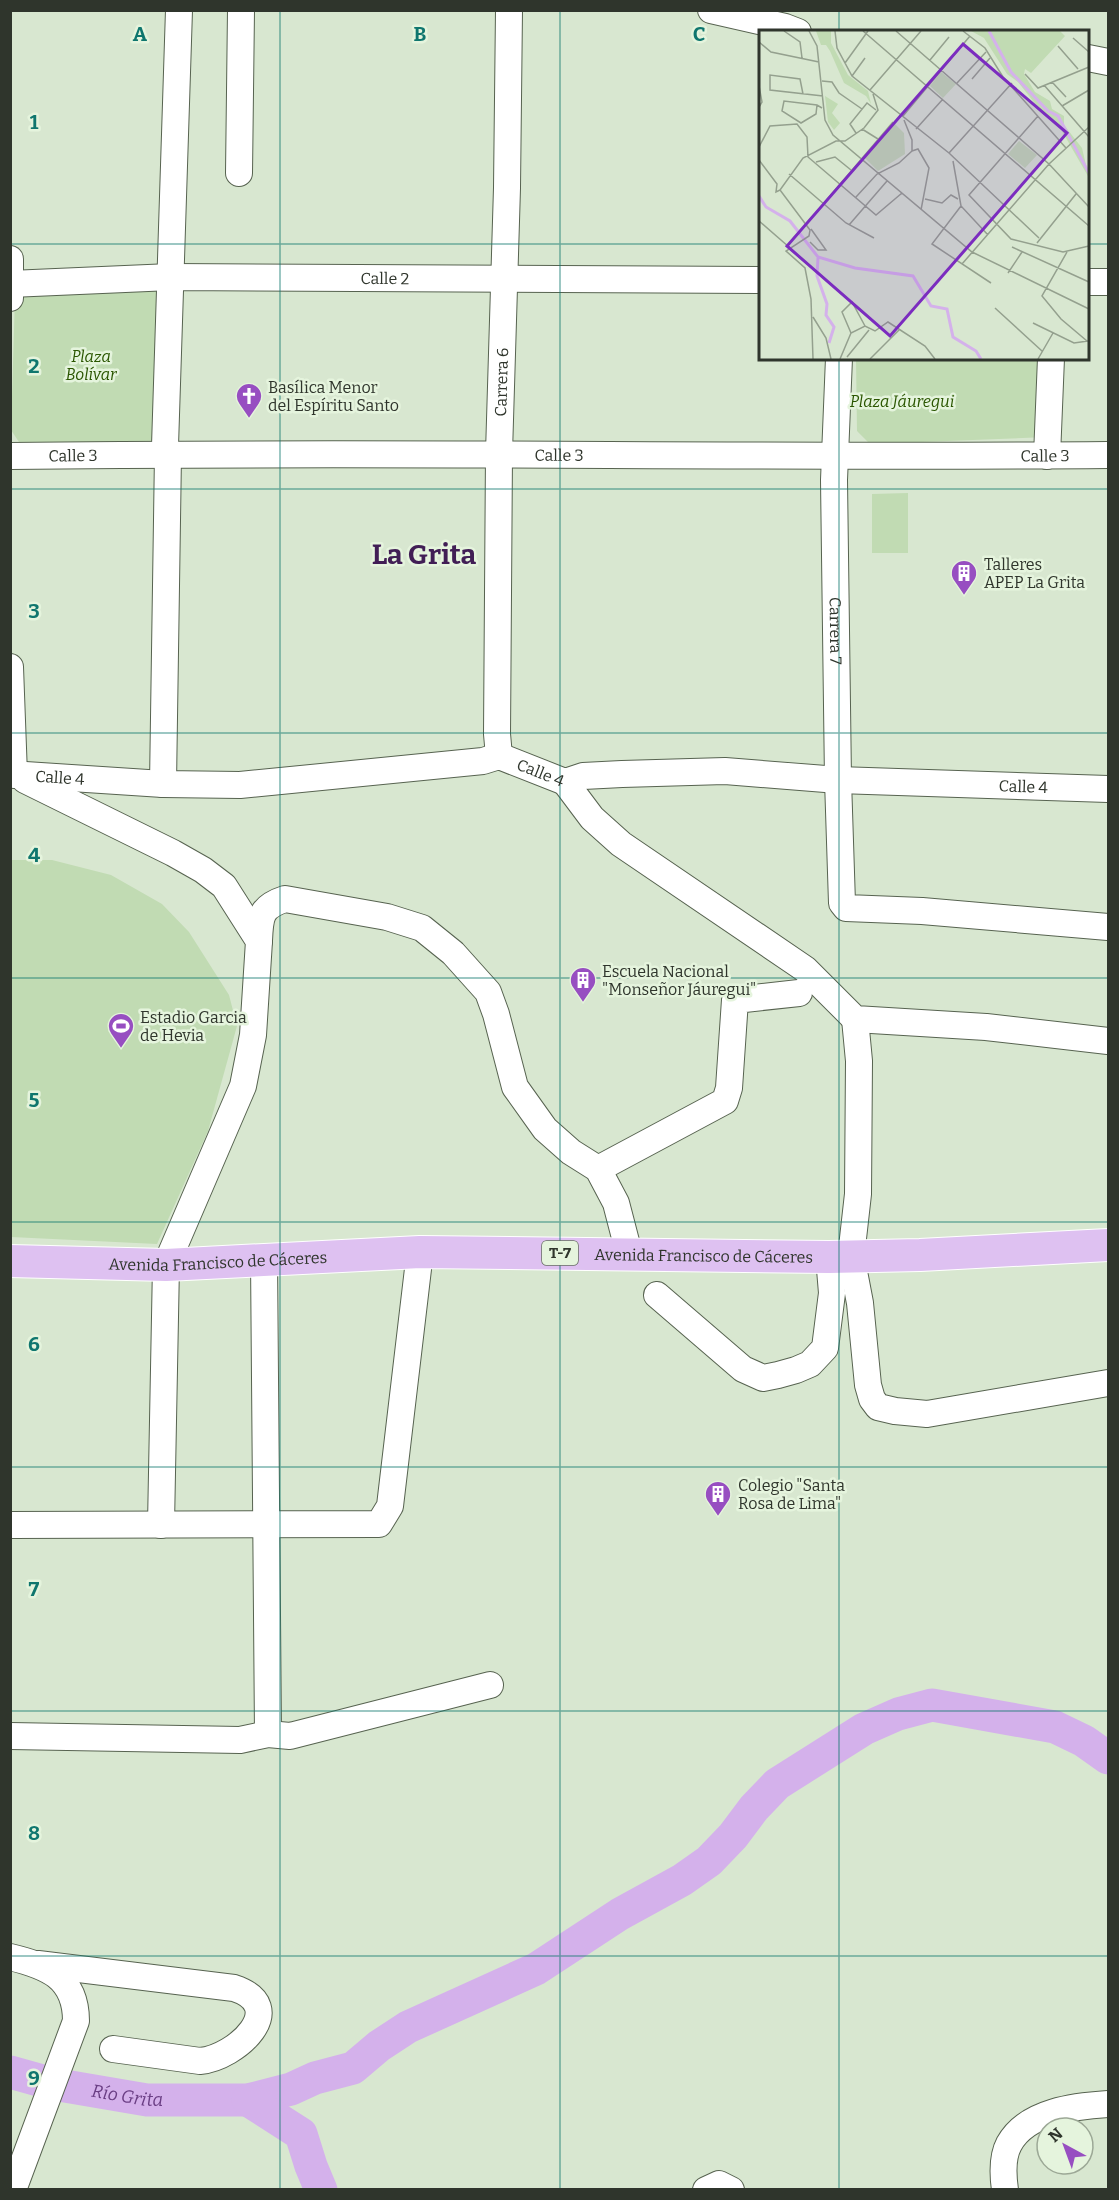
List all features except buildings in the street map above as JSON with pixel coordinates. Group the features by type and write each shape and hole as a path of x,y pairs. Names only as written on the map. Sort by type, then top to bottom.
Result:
{"main road":[{"name":"Avenida Francisco de Cáceres","path":"10,1261 166,1264 420,1252 840,1257 1108,1245"}],"street":[{"path":"163,784 168,454 165,446 179,10"},
{"path":"239,173 241,10"},
{"name":"Carrera 6","path":"499,756 497,734 499,453 509,10"},
{"path":"711,10 793,30"},
{"path":"1089,58 1108,62"},
{"path":"10,259 10,298"},
{"name":"Calle 2","path":"11,284 171,277 759,280"},
{"path":"1089,282 1108,282"},
{"name":"Carrera 7","path":"839,360 834,456 842,903 846,908 922,911 1108,927"},
{"path":"1047,456 1051,360"},
{"name":"Calle 3","path":"10,456 499,453 834,456 1108,455"},
{"path":"10,667 12,774 203,870 224,886 259,941"},
{"name":"Calle 4","path":"12,774 163,784 240,785 483,761 499,756 565,782 583,776 724,771 838,780 1108,789"},
{"path":"565,782 592,818 621,844 805,969 855,1019 859,1061 858,1194 832,1293 825,1348 810,1364 763,1378 742,1370 657,1295"},
{"path":"161,1525 166,1264 243,1086 253,1035 262,913 270,906 285,899 387,916 422,928 453,953 488,992 515,1087 526,1104 545,1129 571,1152 598,1169 616,1203 629,1253"},
{"path":"598,1169 725,1101 729,1088 735,1000 799,993"},
{"path":"855,1019 986,1027 1108,1041"},
{"path":"10,1525 379,1524 390,1506 420,1252"},
{"path":"840,1257 860,1304 868,1385 872,1400 878,1407 927,1414 1108,1383"},
{"path":"264,1260 268,1734"},
{"path":"10,1736 240,1740 268,1734 290,1736 490,1684"},
{"path":"10,1957 39,1964 234,1989 245,1992 253,2000 257,2010 258,2021 248,2037 225,2054 210,2060 200,2061 113,2049"},
{"path":"16,2184 76,2021 75,2003 67,1986 59,1977 39,1964"},
{"path":"1005,2190 1003,2170 1008,2144 1027,2123 1047,2115 1087,2105 1108,2104"},
{"path":"706,2190 719,2184 731,2190"}],"green space":[{"name":"Plaza Bolívar","path":"171,285 165,446 21,445 11,430 15,296"},
{"name":"Plaza Jáuregui","path":"856,360 1051,360 1047,437 870,444 857,431"},
{"path":"908,493 908,553 872,553 872,494"},
{"name":"Estadio Garcia de Hevia","path":"10,860 52,860 111,875 162,904 189,932 229,995 237,1026 208,1131 157,1244 11,1237"}],"waterway":[{"name":"Río Grita","path":"10,2072 53,2084 147,2100 248,2100 291,2089 315,2078 353,2068 379,2046 408,2027 536,1969 620,1914 682,1880 709,1861 777,1784 864,1729 898,1714 932,1705 1055,1727 1084,1741 1108,1758"},
{"path":"248,2100 301,2134 321,2190"}],"place":[{"name":"Basílica Menor del Espíritu Santo","path":"249,419"},
{"name":"Talleres APEP La Grita","path":"964,596"},
{"name":"Escuela Nacional \"Monseñor Jáuregui\"","path":"583,1003"},
{"name":"Estadio Garcia de Hevia","path":"121,1049"},
{"name":"Colegio \"Santa Rosa de Lima\"","path":"718,1517"}],"district":[{"name":"La Grita","path":"424,554"}]}
